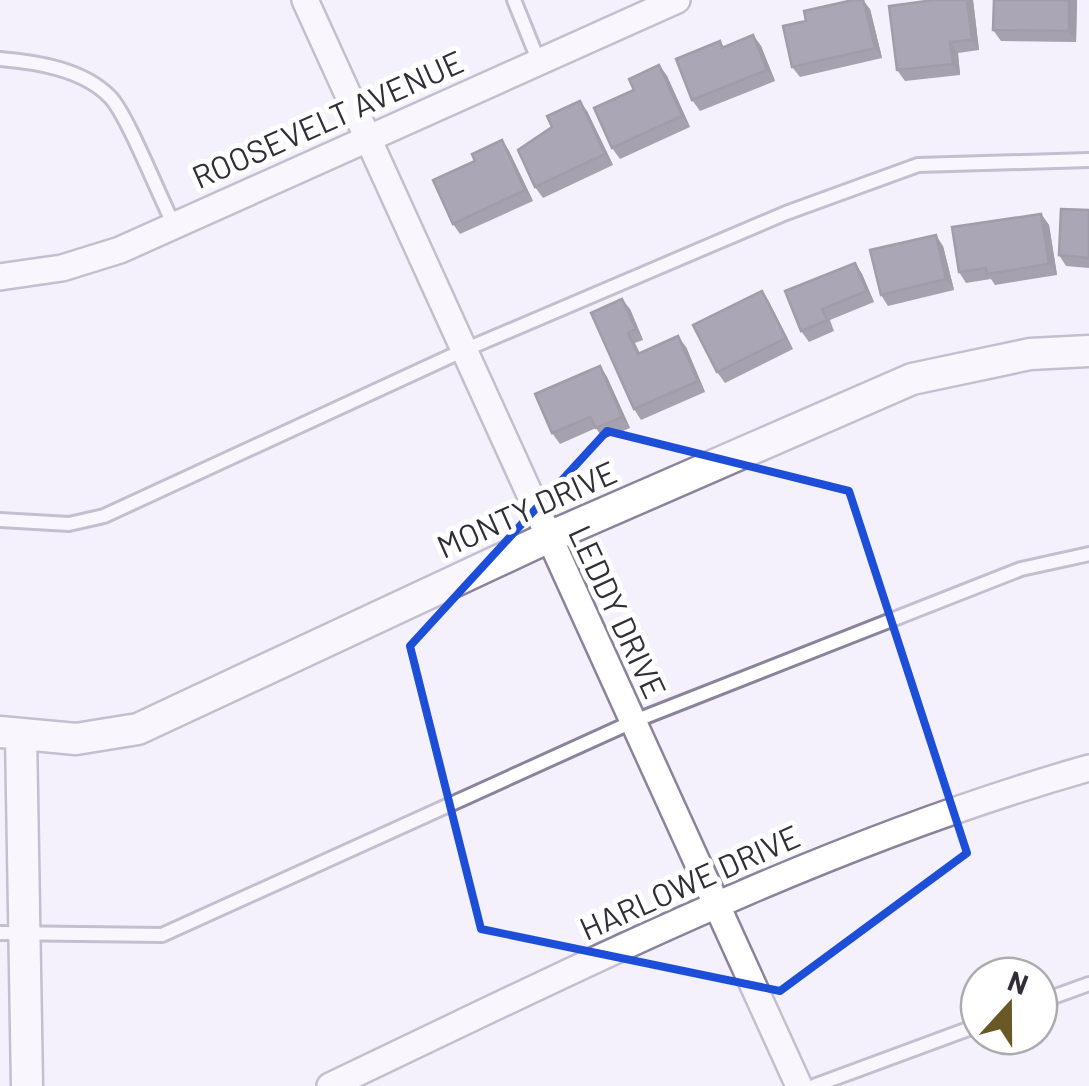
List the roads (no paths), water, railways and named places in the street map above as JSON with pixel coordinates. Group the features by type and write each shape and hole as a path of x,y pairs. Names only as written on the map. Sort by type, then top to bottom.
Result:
{"street":[{"name":"LEDDY DRIVE","path":"305,0 799,1086"},
{"name":"ROOSEVELT AVENUE","path":"0,277 62,268 120,250 678,0"},
{"name":"MONTY DRIVE","path":"10,733 76,739 138,729 547,538 912,379 1030,354 1089,352"},
{"path":"10,733 12,934 27,1086"},
{"name":"HARLOWE DRIVE","path":"330,1086 716,904 890,833 1089,768"}],"lane":[{"path":"514,0 540,62"},
{"path":"0,58 40,63 81,78 111,98 174,225"},
{"path":"0,520 69,524 104,516 462,351 786,213 918,165 1089,160"},
{"path":"12,934 162,935 632,722 1021,569 1089,554"},
{"path":"1059,995 1089,984"},
{"path":"814,1086 959,1032"}]}
